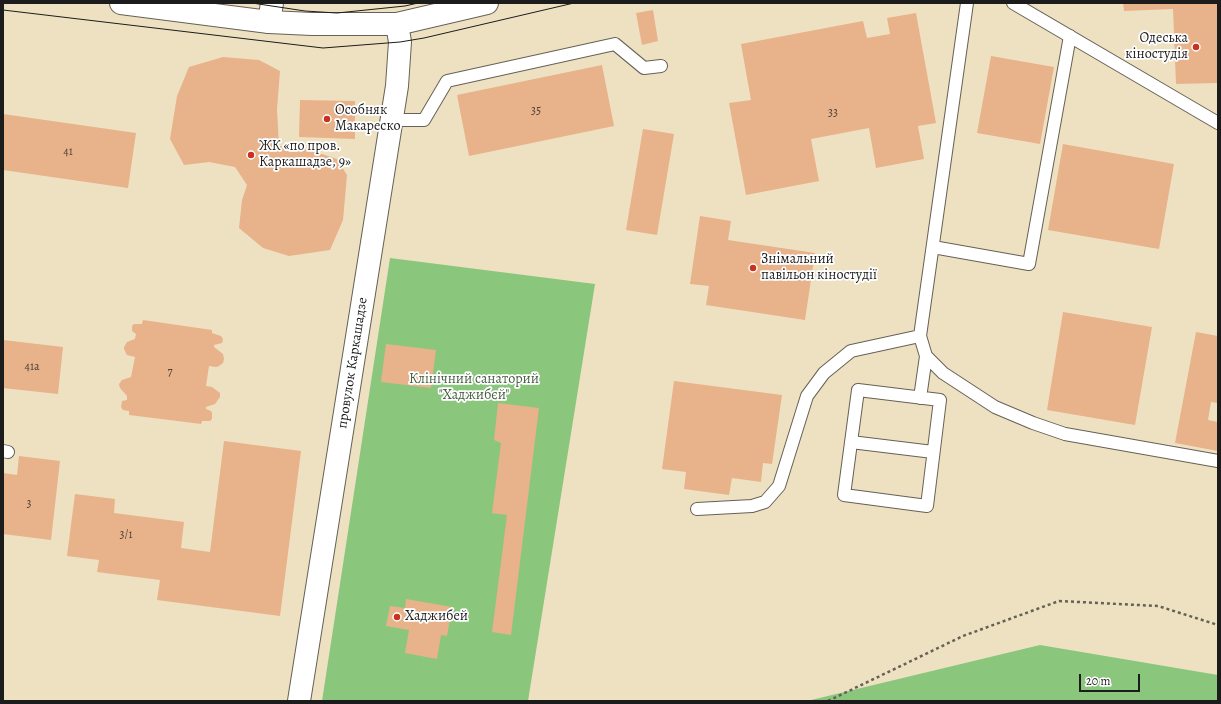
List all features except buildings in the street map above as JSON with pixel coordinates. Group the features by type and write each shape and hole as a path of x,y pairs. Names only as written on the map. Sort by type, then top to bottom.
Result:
{"street":[{"path":"122,3 270,12 312,24 397,24 487,3"},
{"name":"провулок Каркашадзе","path":"300,701 397,86 400,42 397,24"}],"lane":[{"path":"920,398 926,356 920,336 968,3"},
{"path":"1013,3 1218,123"},
{"path":"933,247 1029,264 1070,36"},
{"path":"392,120 424,120 447,81 616,44 644,68 661,66"},
{"path":"697,509 752,506 765,502 779,486 807,396 824,373 851,351 920,336"},
{"path":"926,356 943,373 995,407 1033,423 1065,434 1218,461"},
{"path":"858,390 920,398 940,400 927,506 844,495 858,390"},
{"path":"851,442 933,452"}],"path":[{"path":"828,701 963,636 1059,601 1158,606 1218,624"}],"green space":[{"name":"Клінічний санаторий \"Хаджибєй\"","path":"390,258 595,284 528,701 322,701"},
{"path":"1040,645 1218,675 1218,701 807,701"}],"tram line":[{"path":"252,3 305,11 337,13 405,6 418,3"},
{"path":"3,10 323,48 400,42 424,38 574,3"}],"place":[{"name":"Одеська кіностудія","path":"1196,47"},
{"name":"Особняк Макареско","path":"327,119"},
{"name":"ЖК «по пров. Каркашадзе, 9»","path":"251,155"},
{"name":"Знімальний павільон кіностудії","path":"753,268"},
{"name":"Хаджибей","path":"397,617"}]}
